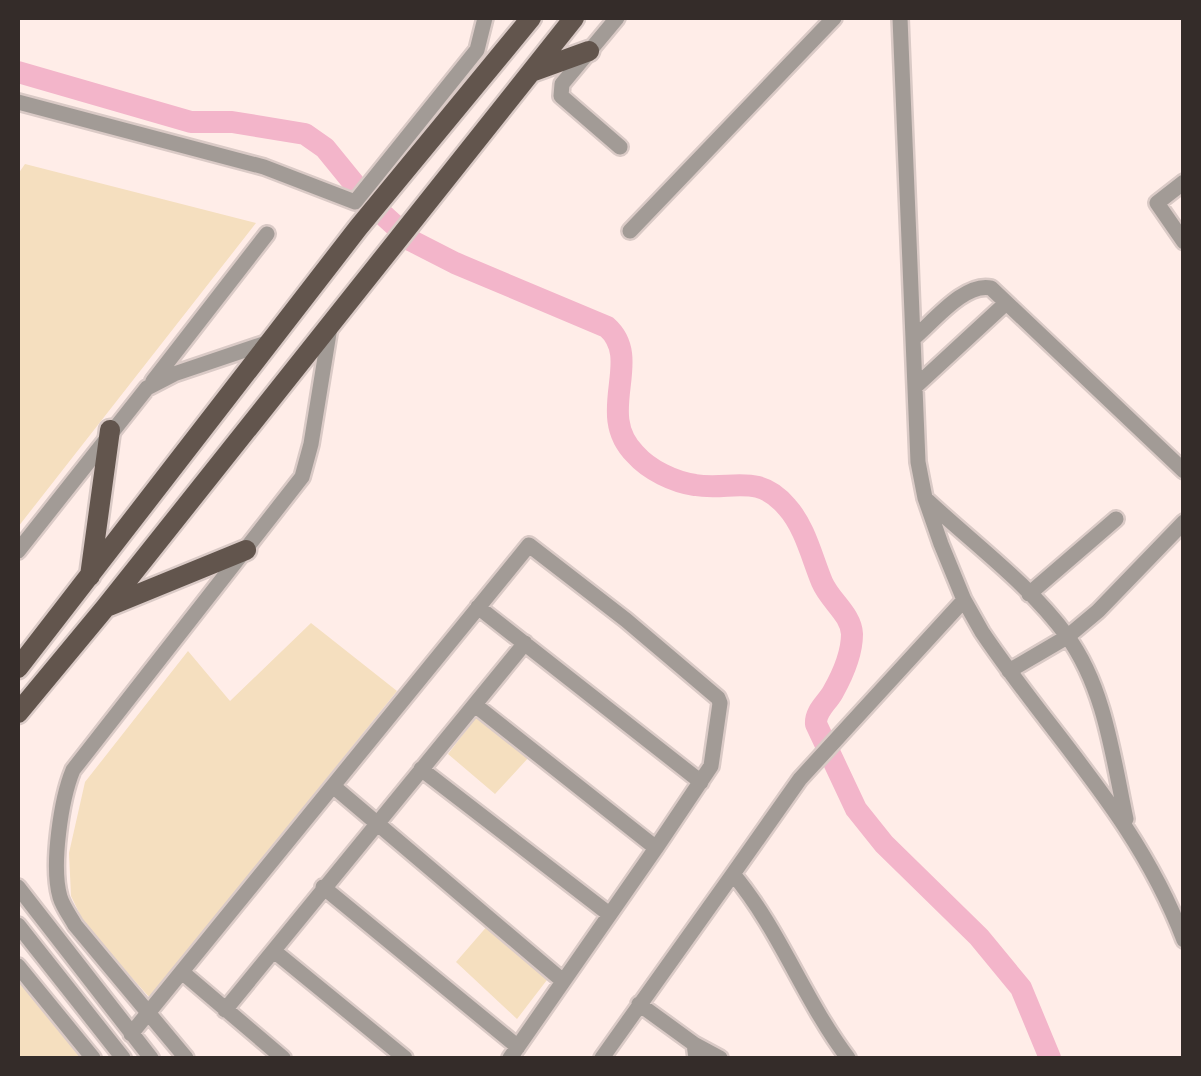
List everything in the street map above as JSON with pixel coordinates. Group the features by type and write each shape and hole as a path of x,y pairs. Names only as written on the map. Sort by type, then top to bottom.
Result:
{"main road":[{"path":"18,713 106,608 574,18"},
{"path":"18,668 358,228 526,21"},
{"path":"529,73 589,51"},
{"path":"90,578 110,430"},
{"path":"106,608 246,550"}],"street":[{"path":"18,102 264,167 351,202 360,200 466,63 479,44 485,18"},
{"path":"617,18 562,84 561,96 620,147"},
{"path":"630,231 834,18"},
{"path":"900,18 915,337 915,431 926,498 964,600 1009,671 1127,826 1166,894 1184,940"},
{"path":"1184,182 1157,203 1184,242"},
{"path":"18,551 267,234"},
{"path":"915,337 977,287 991,288 1184,472"},
{"path":"915,386 1006,303"},
{"path":"186,1058 75,925 62,903 58,880 65,792 73,770 292,492 307,466 330,323"},
{"path":"147,388 174,374 272,341"},
{"path":"926,498 1068,636 1099,704 1127,826"},
{"path":"1028,594 1116,519"},
{"path":"1009,671 1068,636 1098,611 1184,522"},
{"path":"131,1034 528,545 718,698 714,755 702,782 514,1052 323,887"},
{"path":"602,1058 800,779 964,600"},
{"path":"478,607 702,782"},
{"path":"225,1010 525,643"},
{"path":"475,704 656,848"},
{"path":"421,769 609,914"},
{"path":"334,786 563,982"},
{"path":"733,874 771,925 816,1014 848,1058"},
{"path":"18,888 151,1058"},
{"path":"18,925 118,1056"},
{"path":"61,943 75,925"},
{"path":"274,952 406,1058"},
{"path":"44,960 22,971 93,1058"},
{"path":"182,972 283,1058"},
{"path":"80,1042 126,985"},
{"path":"639,1004 695,1051 720,1058"}],"shaded area":[{"path":"25,164 256,223 18,527 18,174"},
{"path":"311,623 397,691 150,998 85,925 71,896 69,853 85,782 188,651 230,701"},
{"path":"480,712 530,756 495,794 448,754"},
{"path":"489,924 550,976 517,1019 456,962"},
{"path":"18,977 20,980 84,1058 18,1058"}],"waterway":[{"path":"18,72 191,122 232,122 305,134 325,148 369,202 412,241 607,327 617,340 621,355 619,422 635,454 655,470 687,483 744,485 765,490 776,496 799,524 822,582 848,620 852,634 843,672 819,711 816,724 856,809 884,844 979,937 1021,988 1050,1058"}]}
